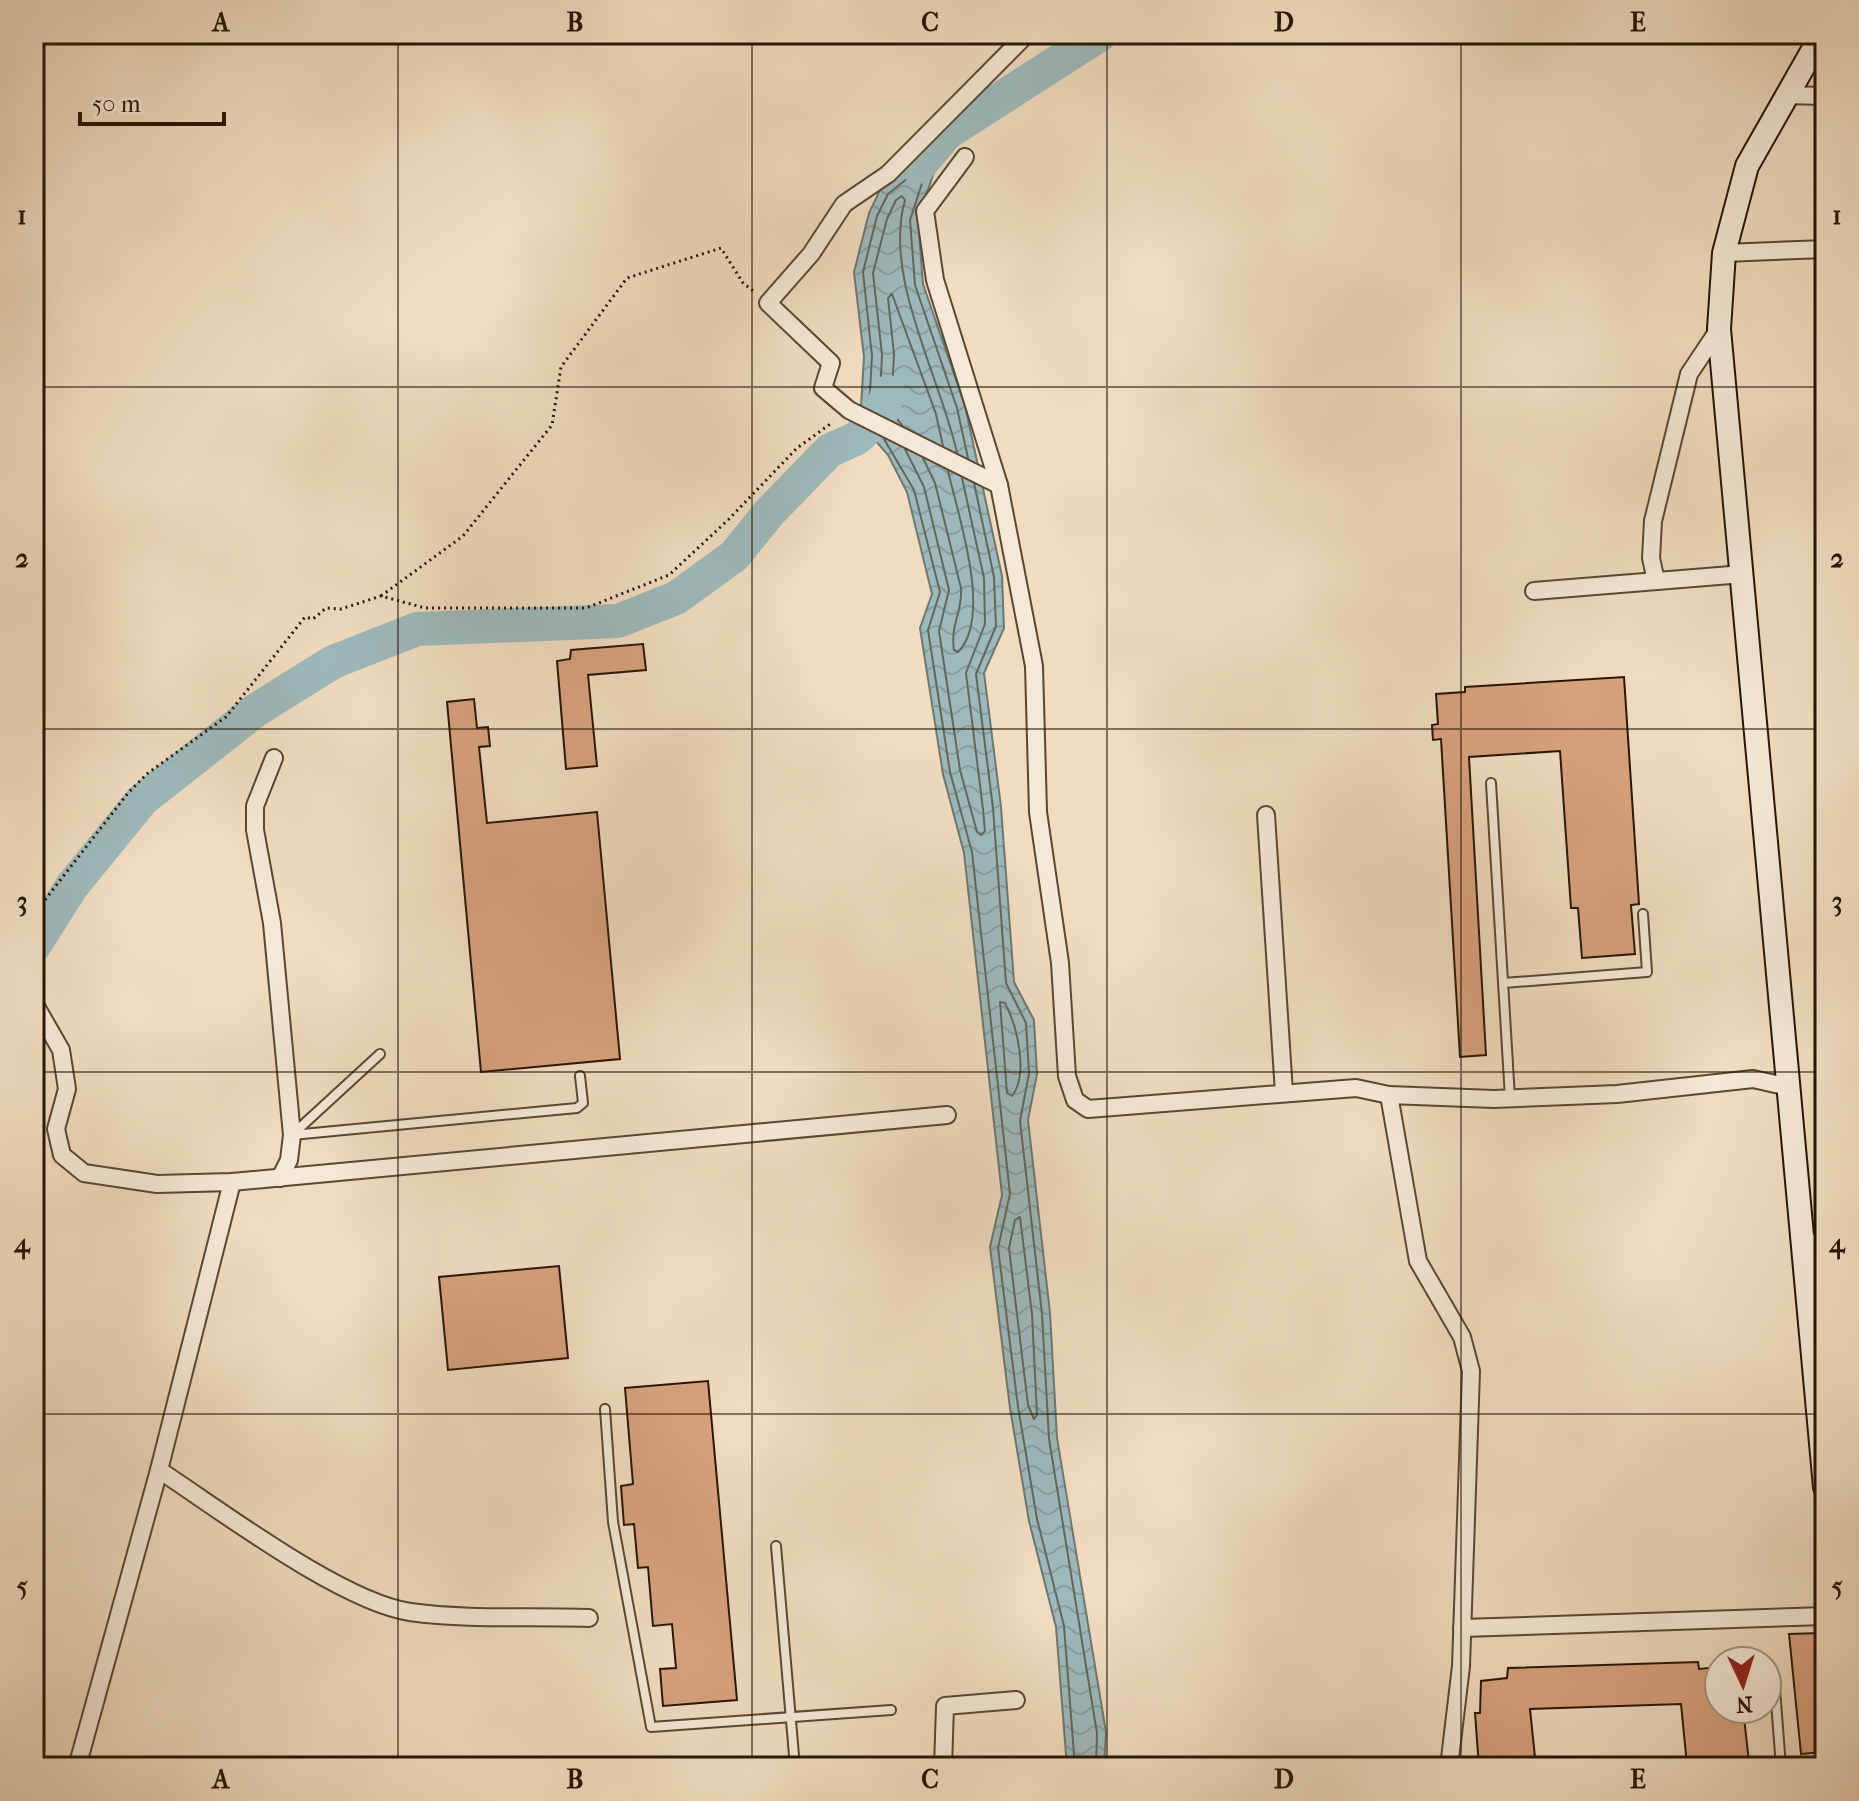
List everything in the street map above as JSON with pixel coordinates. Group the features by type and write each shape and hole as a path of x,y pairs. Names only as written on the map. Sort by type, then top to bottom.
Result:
{"street":[{"path":"992,481 850,411 823,388 831,363 768,303 811,254 844,204 888,174 1027,34"},
{"path":"1822,34 1784,95 1747,166 1724,253 1719,329 1789,1087 1815,1243 1825,1487"},
{"path":"1784,95 1825,96"},
{"path":"965,157 925,211 935,280 992,481 1034,666 1038,812 1060,963 1067,1076 1075,1100 1088,1109 1356,1088 1389,1095 1510,1099 1617,1094 1753,1079 1789,1087"},
{"path":"1724,253 1825,249"},
{"path":"1656,581 1651,558 1653,521 1689,374 1719,329"},
{"path":"1534,591 1743,574"},
{"path":"274,758 255,806 255,830 272,923 292,1135 289,1160 280,1178"},
{"path":"1266,815 1284,1093"},
{"path":"34,1003 61,1050 67,1089 56,1129 62,1155 84,1173 157,1184 280,1178 947,1115"},
{"path":"1389,1095 1418,1261 1462,1337 1471,1371 1462,1628 1449,1767"},
{"path":"77,1767 159,1470 232,1182"},
{"path":"159,1470 295,1558 364,1597 409,1612 589,1618"},
{"path":"1462,1628 1825,1616"},
{"path":"943,1767 945,1706 1016,1700"}],"lane":[{"path":"1491,783 1510,1099"},
{"path":"1503,983 1647,972 1643,914"},
{"path":"292,1135 380,1054"},
{"path":"292,1135 577,1108 583,1103 580,1076"},
{"path":"605,1409 613,1522 651,1727 891,1710"},
{"path":"776,1546 795,1767"},
{"path":"1778,1725 1781,1767"}],"path":[{"path":"34,914 128,793 148,773 226,717 305,617 313,619 326,608 341,609 381,596 463,536 552,425 561,367 627,278 721,248 743,283 768,303"},
{"path":"381,596 425,608 586,608 669,575 729,519 797,448 850,411"}],"water":[{"path":"947,133 918,220 923,284 965,406 1002,576 1004,628 984,673 1001,807 1014,982 1034,1020 1037,1074 1028,1120 1050,1313 1057,1438 1106,1732 1104,1767 1067,1767 1056,1627 1029,1521 1010,1408 990,1247 1002,1195 964,853 943,774 920,628 932,594 907,492 888,455 860,423 864,357 854,272 869,213 881,188"}],"building":[{"path":"643,644 646,670 588,675 597,766 566,769 557,661 570,659 571,650"},
{"path":"1624,677 1639,904 1631,905 1635,954 1582,958 1578,908 1571,908 1560,751 1469,757 1486,1055 1460,1057 1441,739 1433,740 1432,725 1438,724 1436,694 1465,692 1465,687"},
{"path":"474,699 477,728 488,727 490,746 479,747 487,823 597,812 620,1059 481,1072 447,702"},
{"path":"559,1266 568,1358 448,1370 439,1277"},
{"path":"708,1381 737,1700 663,1706 660,1669 676,1668 672,1624 653,1626 648,1567 638,1568 634,1524 624,1525 621,1486 633,1484 625,1388"},
{"path":"1821,1633 1825,1752 1801,1754 1789,1634"},
{"path":"1698,1662 1699,1669 1703,1669 1703,1725 1745,1725 1749,1762 1687,1765 1681,1704 1530,1709 1536,1767 1479,1767 1475,1713 1480,1713 1481,1681 1507,1678 1508,1668"}],"waterway":[{"path":"918,167 947,133 1101,34"},
{"path":"34,946 72,886 142,800 256,710 333,662 417,629 618,621 676,598 734,556 769,513 829,451 857,438 880,417 888,392"}]}
